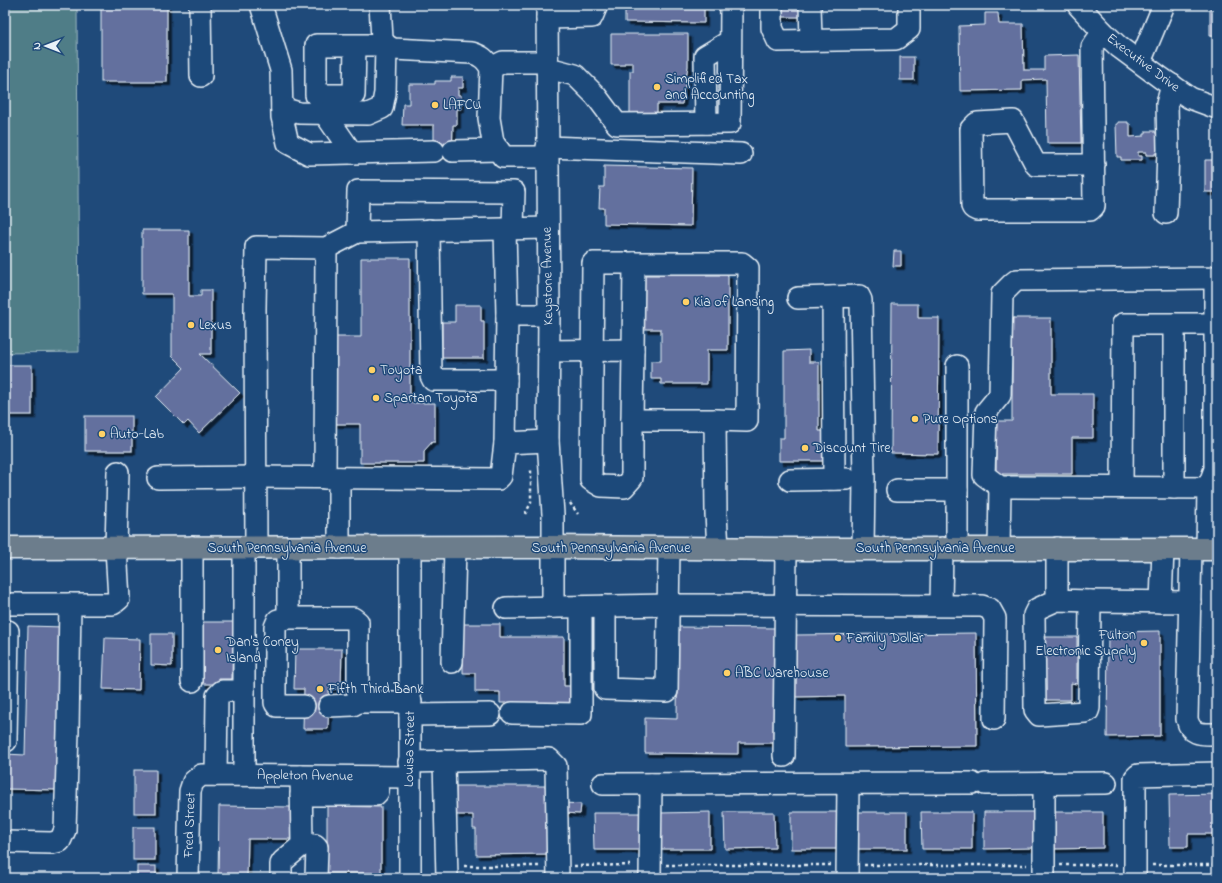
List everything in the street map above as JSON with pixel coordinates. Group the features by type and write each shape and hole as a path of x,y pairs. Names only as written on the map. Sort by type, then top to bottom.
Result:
{"main road":[{"name":"South Pennsylvania Avenue","path":"5,548 554,547 786,549 1205,549"}],"street":[{"path":"200,5 201,76"},
{"path":"261,5 281,70 282,117 288,143 309,154 499,150"},
{"path":"380,5 382,39 386,45 393,49 472,52 485,59 491,68 489,118 493,142 503,157 547,152 741,154"},
{"path":"547,12 592,17 597,5"},
{"path":"491,68 503,62 547,66 575,75 596,96 616,124 730,123 731,5"},
{"path":"772,5 772,28 778,41 896,39 909,29 909,5"},
{"path":"810,5 811,40"},
{"name":"Executive Drive","path":"1082,6 1103,32 1119,47 1190,98 1217,108"},
{"path":"1140,62 1163,6"},
{"name":"Keystone Avenue","path":"547,12 548,441 554,547 553,607"},
{"path":"1094,165 1036,165 1013,121 977,123 971,129 972,206 977,210 1090,210 1094,206 1094,165 1092,47 1103,32"},
{"path":"355,45 386,45"},
{"path":"282,108 299,113 325,114 368,114 382,108 385,93 386,45"},
{"path":"1166,213 1168,149 1167,104 1172,85"},
{"path":"325,114 352,153"},
{"path":"158,478 255,477 498,479 501,476 505,442 506,315 509,228 514,192 358,191 357,232"},
{"path":"244,775 244,691 250,548 255,477 256,247 326,248 357,232 547,228"},
{"path":"429,230 431,376 433,380 506,380"},
{"path":"326,248 332,478 339,548"},
{"path":"632,420 747,421 748,268 742,263 634,263 593,263 592,480 600,486 624,487 632,478 632,420 634,263"},
{"path":"1213,488 1000,487 986,478 984,475 986,412 1000,395 1002,294 1017,280 1216,277 1215,469 1213,488 1205,549 1190,602 1188,719 1192,731 1217,734"},
{"path":"798,298 859,296 861,300 864,479 862,548"},
{"path":"833,297 834,480"},
{"path":"506,315 548,315"},
{"path":"1122,487 1123,324 1216,324"},
{"path":"1174,324 1174,488"},
{"path":"548,351 633,350"},
{"path":"941,605 957,490 957,366"},
{"path":"715,420 716,514 718,548"},
{"path":"505,442 548,441"},
{"path":"5,604 113,604 117,602 119,599 116,548 118,472"},
{"path":"790,480 864,479"},
{"path":"1000,487 1000,548"},
{"path":"897,490 957,490"},
{"path":"192,548 192,681"},
{"path":"288,548 288,618"},
{"name":"Louisa Street","path":"410,548 410,878"},
{"path":"452,662 455,548"},
{"path":"605,606 605,689 667,691 669,548"},
{"path":"1056,600 1057,548"},
{"path":"784,756 786,549"},
{"path":"1162,602 1163,549"},
{"path":"1090,601 1088,711 1039,715 1035,710 1034,614 1037,609 1056,600 1190,602"},
{"path":"5,842 52,843 60,841 65,830 70,604"},
{"path":"506,608 668,605 982,606 990,609 995,618 994,719"},
{"path":"512,714 581,714 581,607"},
{"path":"304,706 277,706 275,703 275,626 278,620 288,618 353,618 358,622 358,702"},
{"path":"5,631 8,631 5,741"},
{"path":"208,775 217,696 222,691 244,691"},
{"path":"328,706 353,705 358,702 490,714"},
{"name":"Appleton Avenue","path":"208,775 244,775 301,785 379,777 444,761 549,759 556,766 558,872"},
{"path":"444,761 447,872"},
{"path":"1135,871 1135,778 1138,775 1217,773"},
{"name":"Fred Street","path":"188,878 190,791 193,782 208,775"},
{"path":"1044,783 1044,871"},
{"path":"603,784 1106,783"},
{"path":"651,784 651,872"},
{"path":"847,872 848,784"},
{"path":"301,785 302,845"},
{"path":"281,878 281,864 302,845 315,845 317,847 316,878"}],"path":[{"path":"447,872 1135,871 1217,865"}],"green space":[{"path":"5,5 77,5 79,352 5,353"}],"building":[{"path":"101,5 167,5 167,82 101,82"},
{"path":"625,5 704,5 704,23 625,22"},
{"path":"779,5 805,5 805,17 779,17"},
{"path":"1210,5 1217,5 1217,36 1210,36"},
{"path":"985,13 998,13 999,24 1023,24 1024,70 1044,70 1044,56 1079,55 1081,143 1047,143 1046,79 1022,80 1022,90 960,91 959,26 985,25"},
{"name":"Simplified Tax and Accounting","path":"611,34 688,34 688,66 682,104 657,104 657,113 630,113 630,71 633,71 633,63 611,65"},
{"path":"900,57 914,57 914,80 900,80"},
{"path":"451,77 463,77 463,88 458,88 458,95 461,95 461,109 457,109 457,125 453,125 452,156 434,156 434,125 402,125 403,104 409,104 409,84 435,84 435,81 451,81"},
{"path":"1118,122 1128,122 1128,124 1130,124 1130,137 1144,136 1146,131 1155,131 1155,133 1157,133 1157,153 1155,153 1155,155 1146,155 1146,152 1138,152 1138,156 1142,156 1142,160 1121,160 1121,157 1117,157 1116,124 1118,124"},
{"path":"1216,157 1217,192 1205,192 1205,160 1216,160"},
{"path":"604,166 692,168 691,226 604,224 604,208 599,208 600,187 604,187"},
{"name":"Lexus","path":"142,230 189,230 189,296 201,296 201,290 211,290 211,354 200,354 240,393 199,433 188,421 184,425 156,397 184,368 172,356 172,294 142,294"},
{"path":"894,251 901,251 901,266 893,266"},
{"name":"Toyota","path":"361,258 410,258 410,403 435,403 435,442 432,442 424,451 424,463 360,463 360,424 334,424 334,337 361,337"},
{"name":"Kia of Lansing","path":"661,270 706,270 706,275 728,275 728,350 707,350 707,384 661,384 661,379 651,379 651,361 661,361 661,329 644,329 644,275 661,275"},
{"path":"892,304 918,304 918,318 939,318 938,454 891,453"},
{"path":"455,305 481,305 481,321 484,321 484,358 442,358 442,322 455,322"},
{"path":"1012,318 1051,318 1051,394 1093,394 1093,438 1072,438 1072,474 996,474 996,421 1012,421"},
{"path":"809,350 809,362 819,362 819,431 824,431 824,461 779,461 779,438 784,438 784,351"},
{"path":"5,365 32,365 32,415 5,415"},
{"path":"85,416 132,416 132,451 85,451"},
{"name":"Dan's Coney Island","path":"203,622 233,622 232,679 219,679 219,684 203,684"},
{"path":"463,624 500,624 500,637 564,637 564,686 571,686 571,703 500,703 500,692 475,692 475,673 463,673"},
{"path":"28,626 64,627 61,790 5,789 5,754 25,755"},
{"name":"ABC Warehouse","path":"678,627 778,628 776,743 738,743 738,754 645,753 645,718 677,719"},
{"path":"1160,631 1160,736 1107,737 1108,632"},
{"path":"976,633 977,746 845,747 845,696 795,697 795,635"},
{"path":"151,634 172,634 172,666 151,665"},
{"path":"1045,637 1077,637 1077,684 1071,683 1071,700 1044,700"},
{"path":"105,638 140,639 139,690 103,689"},
{"name":"Fifth Third Bank","path":"295,649 342,649 341,689 329,689 328,729 303,729 304,689 294,689"},
{"path":"134,770 156,770 156,813 134,813"},
{"path":"456,786 552,786 553,854 476,855 476,829 473,829 473,815 456,815"},
{"path":"1217,794 1217,834 1188,834 1188,847 1170,847 1169,795"},
{"path":"565,803 581,804 580,814 564,813"},
{"path":"219,806 291,807 291,839 248,839 247,878 218,878"},
{"path":"327,806 381,807 381,873 327,873"},
{"path":"710,812 710,849 660,849 660,813"},
{"path":"724,812 774,812 775,848 725,849"},
{"path":"791,812 841,812 841,849 791,849"},
{"path":"857,812 907,812 907,849 857,849"},
{"path":"921,812 972,812 972,849 922,849"},
{"path":"984,812 1034,812 1034,848 984,849"},
{"path":"1053,812 1103,812 1103,848 1053,849"},
{"path":"593,813 644,813 644,850 594,850"},
{"path":"133,827 155,827 155,860 133,860"},
{"path":"137,866 156,866 156,878 137,878"}],"place":[{"name":"Simplified Tax and Accounting","path":"657,87"},
{"name":"LAFCU","path":"435,105"},
{"name":"Kia of Lansing","path":"686,302"},
{"name":"Lexus","path":"191,325"},
{"name":"Toyota","path":"372,370"},
{"name":"Spartan Toyota","path":"376,398"},
{"name":"Pure Options","path":"915,419"},
{"name":"Auto-Lab","path":"102,434"},
{"name":"Discount Tire","path":"805,448"},
{"name":"Family Dollar","path":"838,638"},
{"name":"Fulton Electronic Supply","path":"1144,643"},
{"name":"Dan's Coney Island","path":"218,650"},
{"name":"ABC Warehouse","path":"727,673"},
{"name":"Fifth Third Bank","path":"320,689"}]}
